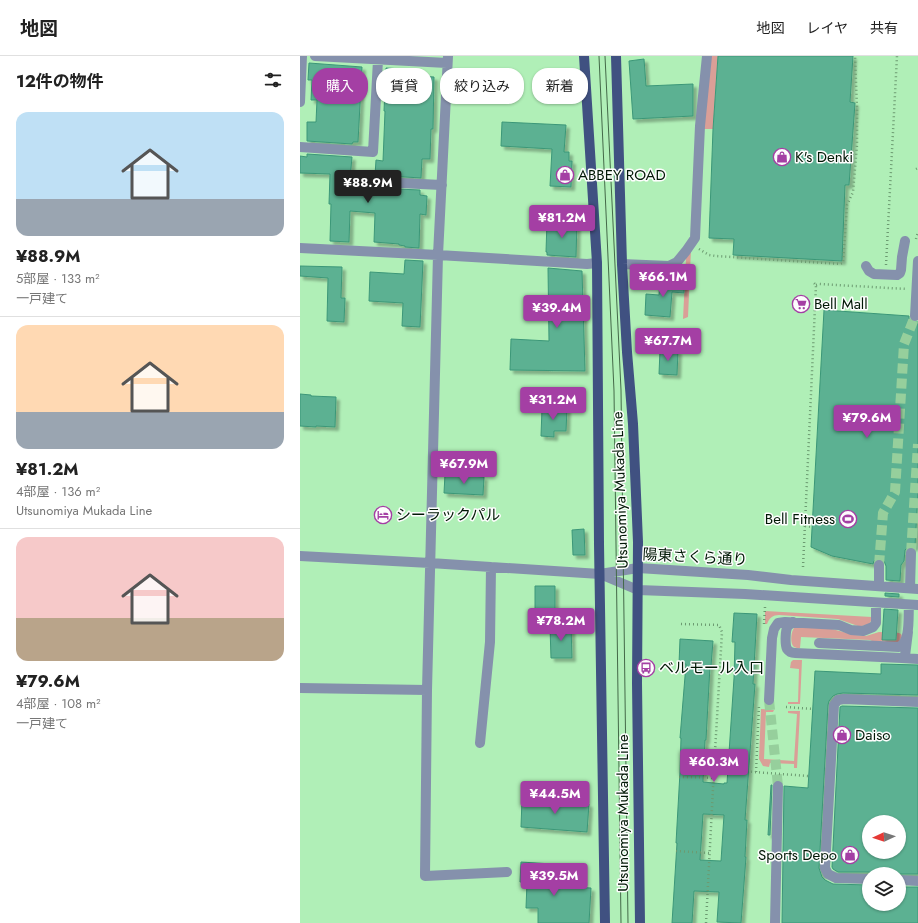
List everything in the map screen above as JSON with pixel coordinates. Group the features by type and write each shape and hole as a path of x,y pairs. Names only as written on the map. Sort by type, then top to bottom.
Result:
{"main road":[{"name":"Utsunomiya Mukada Line","path":"584,56 597,263 605,923"},
{"name":"Utsunomiya Mukada Line","path":"616,56 622,264 633,424 638,542 638,808 640,923"}],"street":[{"path":"300,102 302,56"},
{"path":"315,56 378,60 447,60 438,255 427,690 425,876 507,872"},
{"path":"622,264 669,266 677,262 695,238 700,126 707,56"},
{"path":"300,147 373,152 378,60"},
{"path":"356,180 442,185"},
{"path":"866,266 869,271 874,274 897,275 901,270 906,241"},
{"path":"300,248 587,264 597,263"},
{"path":"915,316 918,261"},
{"path":"911,553 914,588"},
{"path":"300,556 600,574 638,590 745,594 913,605 906,639 903,646 899,648 819,643"},
{"path":"879,586 880,565"},
{"path":"480,743 490,642 491,567"},
{"name":"陽東さくら通り","path":"600,574 638,568 914,588"},
{"path":"769,700 772,638 778,623 793,622 839,625 851,630 863,631 873,627 876,623 876,603"},
{"path":"793,622 786,630 787,648 791,652 909,657 908,632"},
{"path":"300,688 427,690"},
{"path":"862,879 836,878 828,874 825,868 834,705 838,700 844,699 918,702"},
{"path":"775,923 778,786"},
{"path":"906,880 918,881"}],"path":[{"path":"694,245 709,255 716,256 840,264 844,263 848,205 853,192 857,146 855,56"},
{"path":"886,270 897,56"},
{"path":"803,567 816,285 812,281"},
{"path":"816,285 909,289"},
{"path":"805,526 812,527"},
{"path":"681,624 719,626 722,632 706,923"},
{"path":"786,707 813,709"},
{"path":"714,769 808,776"},
{"path":"679,777 714,778"},
{"path":"676,851 710,853"}],"shaded area":[{"path":"711,56 718,56 713,129 704,129"},
{"path":"691,250 688,317 683,319 686,258"},
{"path":"765,611 872,617 869,624 862,626 838,619 779,615 772,617 767,624 765,624"},
{"path":"795,627 828,628 855,635 866,636 879,632 899,633 902,636 899,643 876,643 870,640 801,637 800,648 798,648 793,646 791,641 793,629"},
{"path":"793,660 802,660 800,704 788,704 788,702 798,702 799,669 790,668"},
{"path":"761,709 774,710 773,712 766,712 764,759 794,761 797,714 788,713 788,711 800,711 797,768 794,768 794,764 770,763 769,767 763,766 759,759"}],"building":[{"name":"K's Denki","path":"718,56 853,56 850,102 855,103 849,185 845,185 842,261 733,255 734,239 709,238 713,129"},
{"path":"644,59 646,86 693,84 693,116 633,119 629,61"},
{"path":"309,63 362,67 312,68 312,80 308,80"},
{"path":"432,77 434,77 433,129 431,129 430,159 422,159 421,178 375,175 376,160 383,161 384,104 432,104"},
{"path":"317,104 360,104 358,142 353,142 352,144 307,141 307,122 316,122"},
{"path":"502,122 566,125 564,152 569,152 569,161 572,161 571,187 550,186 552,149 501,146"},
{"path":"307,154 352,157 349,191 374,193 374,188 420,190 420,195 427,196 426,215 420,214 419,248 405,247 399,244 374,242 375,213 350,211 349,242 330,241 330,174 300,173 300,156 307,157"},
{"path":"547,221 577,222 576,257 547,255"},
{"path":"405,260 423,261 420,327 402,326 403,303 369,301 370,272 404,274"},
{"path":"300,266 342,267 341,298 345,298 344,322 327,321 328,278 300,276"},
{"path":"548,268 582,271 585,371 510,370 511,339 549,341"},
{"path":"660,279 684,280 684,293 672,292 670,317 645,315 646,294 659,295"},
{"path":"824,310 909,316 911,321 918,322 918,492 915,546 908,547 905,550 904,561 901,565 900,581 886,580 886,566 882,559 876,559 873,564 832,556 811,547"},
{"path":"660,350 678,351 677,375 659,374"},
{"path":"300,394 336,397 335,427 300,426"},
{"path":"542,408 567,409 566,431 554,431 554,437 541,436"},
{"path":"445,474 484,477 483,495 444,493"},
{"path":"584,529 585,555 573,555 572,530"},
{"path":"535,586 555,586 555,618 535,618"},
{"path":"885,593 899,594 899,597 885,596"},
{"path":"884,609 898,610 896,640 882,640"},
{"path":"734,613 757,614 753,684 755,684 745,820 747,820 746,857 741,923 717,922 719,892 694,891 692,923 672,923 677,843 680,738 686,664 679,664 680,639 713,641 710,666 703,782 724,784 727,783 734,678 735,642 732,642","holes":["703,814 724,815 721,861 700,860"]},
{"path":"571,626 572,658 551,658 550,627"},
{"path":"881,664 918,665 918,695 843,693 833,696 829,701 819,868 822,877 833,884 862,885 862,911 906,911 906,887 918,887 918,923 782,923 784,786 808,788 815,671 881,674"},
{"path":"840,707 918,708 918,874 906,874 906,867 862,867 862,872 838,872 832,867"},
{"path":"771,785 770,835 768,835"},
{"path":"522,799 589,804 587,832 521,827"},
{"path":"521,862 552,864 551,886 591,888 589,923 538,923 538,908 526,908 527,882 520,882"}],"tunnel":[{"path":"879,565 883,513 895,492 904,344 915,316"},
{"path":"911,553 918,444"},
{"path":"769,700 778,786"}],"tram line":[{"path":"599,56 614,391 621,923"},
{"path":"605,56 621,390 628,923"}],"place":[{"name":"K's Denki","path":"782,157"},
{"name":"ABBEY ROAD","path":"565,175"},
{"name":"Bell Mall","path":"801,304"},
{"name":"シーラックパル","path":"383,515"},
{"name":"Bell Fitness","path":"848,519"},
{"name":"ベルモール入口","path":"646,668"},
{"name":"Daiso","path":"842,735"},
{"name":"Sports Depo","path":"850,855"}]}
